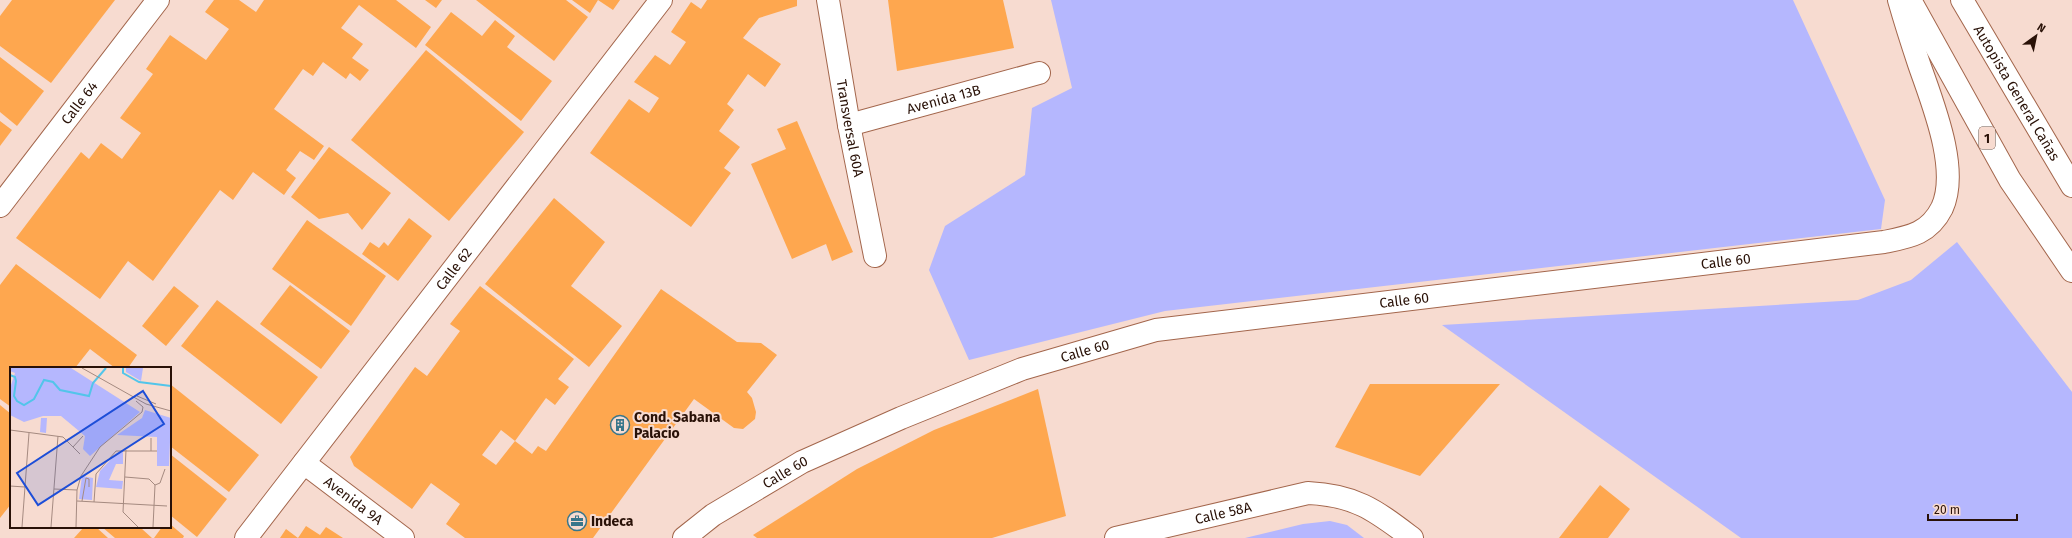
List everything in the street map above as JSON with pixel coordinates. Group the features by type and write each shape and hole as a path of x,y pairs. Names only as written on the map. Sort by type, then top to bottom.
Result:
{"main road":[{"name":"Calle 64","path":"0,206 158,0"},
{"name":"Calle 62","path":"246,538 661,0"},
{"name":"Transversal 60A","path":"828,0 849,125 875,256"},
{"name":"Calle 60","path":"684,538 714,515 802,462 901,418 1022,369 1156,330 1884,242 1911,237 1926,228 1941,208 1947,189 1948,171 1935,111 1899,0"},
{"name":"1","path":"1910,0 2010,180 2072,271"},
{"name":"Autopista General Cañas","path":"1962,0 2072,186"},
{"name":"Avenida 13B","path":"849,125 1039,73"},
{"name":"Avenida 9A","path":"304,463 403,538"},
{"name":"Calle 58A","path":"1116,538 1308,494 1330,494 1353,500 1373,509 1412,538"}],"shaded area":[{"path":"1051,0 1793,0 1885,200 1881,229 1165,311 969,360 929,270 945,226 1025,175 1032,108 1072,88"},
{"path":"1957,242 2072,392 2072,538 1741,538 1442,325 1858,300 1911,280"},
{"path":"1330,521 1347,525 1364,538 1245,538 1303,524"}],"building":[{"path":"12,0 115,0 51,83 0,46 0,16"},
{"path":"214,0 239,0 256,12 264,0 396,0 431,27 416,48 359,5 341,28 363,44 352,58 369,70 360,81 350,73 346,79 323,62 313,76 303,69 274,109 324,146 314,160 300,151 286,170 296,178 284,195 253,172 233,200 220,190 153,281 128,261 100,299 16,238 81,152 89,159 101,143 122,159 141,133 120,118 153,74 146,69 170,35 206,60 229,29 205,12"},
{"path":"425,0 442,0 436,8"},
{"path":"476,0 566,0 588,17 554,61"},
{"path":"572,0 598,0 590,13"},
{"path":"598,0 620,0 613,10"},
{"path":"707,0 797,0 797,6 759,18 743,38 781,64 765,87 748,74 727,104 734,110 719,131 740,147 724,168 731,173 691,227 590,153 629,99 649,113 659,98 634,82 655,55 670,65 686,42 671,32 691,2 701,9"},
{"path":"888,0 1003,0 1014,48 897,71"},
{"path":"451,12 482,36 495,20 515,36 507,47 552,81 521,121 425,45"},
{"path":"426,50 524,132 449,221 351,140"},
{"path":"0,57 44,91 17,126 0,112"},
{"path":"0,121 12,130 0,146"},
{"path":"797,121 853,252 832,261 826,244 792,259 751,164 786,149 777,129"},
{"path":"329,147 391,193 362,230 348,213 319,219 291,197"},
{"path":"554,198 605,242 571,286 622,326 589,367 485,284"},
{"path":"409,218 432,236 398,281 362,254 370,242 379,248 384,242 388,246"},
{"path":"307,220 386,276 351,326 272,269"},
{"path":"16,264 137,355 129,367 114,367 90,349 76,367 10,367 10,406 0,399 0,285"},
{"path":"290,285 350,331 321,369 260,324"},
{"path":"174,286 199,306 166,346 142,326"},
{"path":"480,286 574,359 558,379 569,387 555,405 546,398 515,441 532,454 538,446 546,451 661,289 737,342 761,343 777,355 747,392 752,398 756,412 755,419 743,429 734,428 694,399 593,538 465,538 446,524 460,504 431,483 412,509 354,466 350,457 415,367 427,376 460,331 450,324","holes":["501,430 515,441 496,465 482,455"]},
{"path":"217,300 318,377 281,424 181,346"},
{"path":"1370,384 1500,384 1420,476 1335,447"},
{"path":"171,385 259,455 229,492 171,447"},
{"path":"1038,389 1066,516 992,538 757,538 753,535 857,469 934,430"},
{"path":"0,405 10,413 10,505 0,518"},
{"path":"171,455 227,499 197,537 171,516"},
{"path":"1600,485 1630,509 1608,538 1559,538"},
{"path":"171,525 184,536 183,538 154,538 161,528 171,528"},
{"path":"306,526 320,535 326,527 343,538 298,538"},
{"path":"83,528 97,528 108,538 74,538"},
{"path":"103,528 142,528 152,538 115,538"},
{"path":"286,529 298,538 280,538"}],"place":[{"name":"Cond. Sabana Palacio","path":"620,425"},
{"name":"Indeca","path":"577,521"}]}
